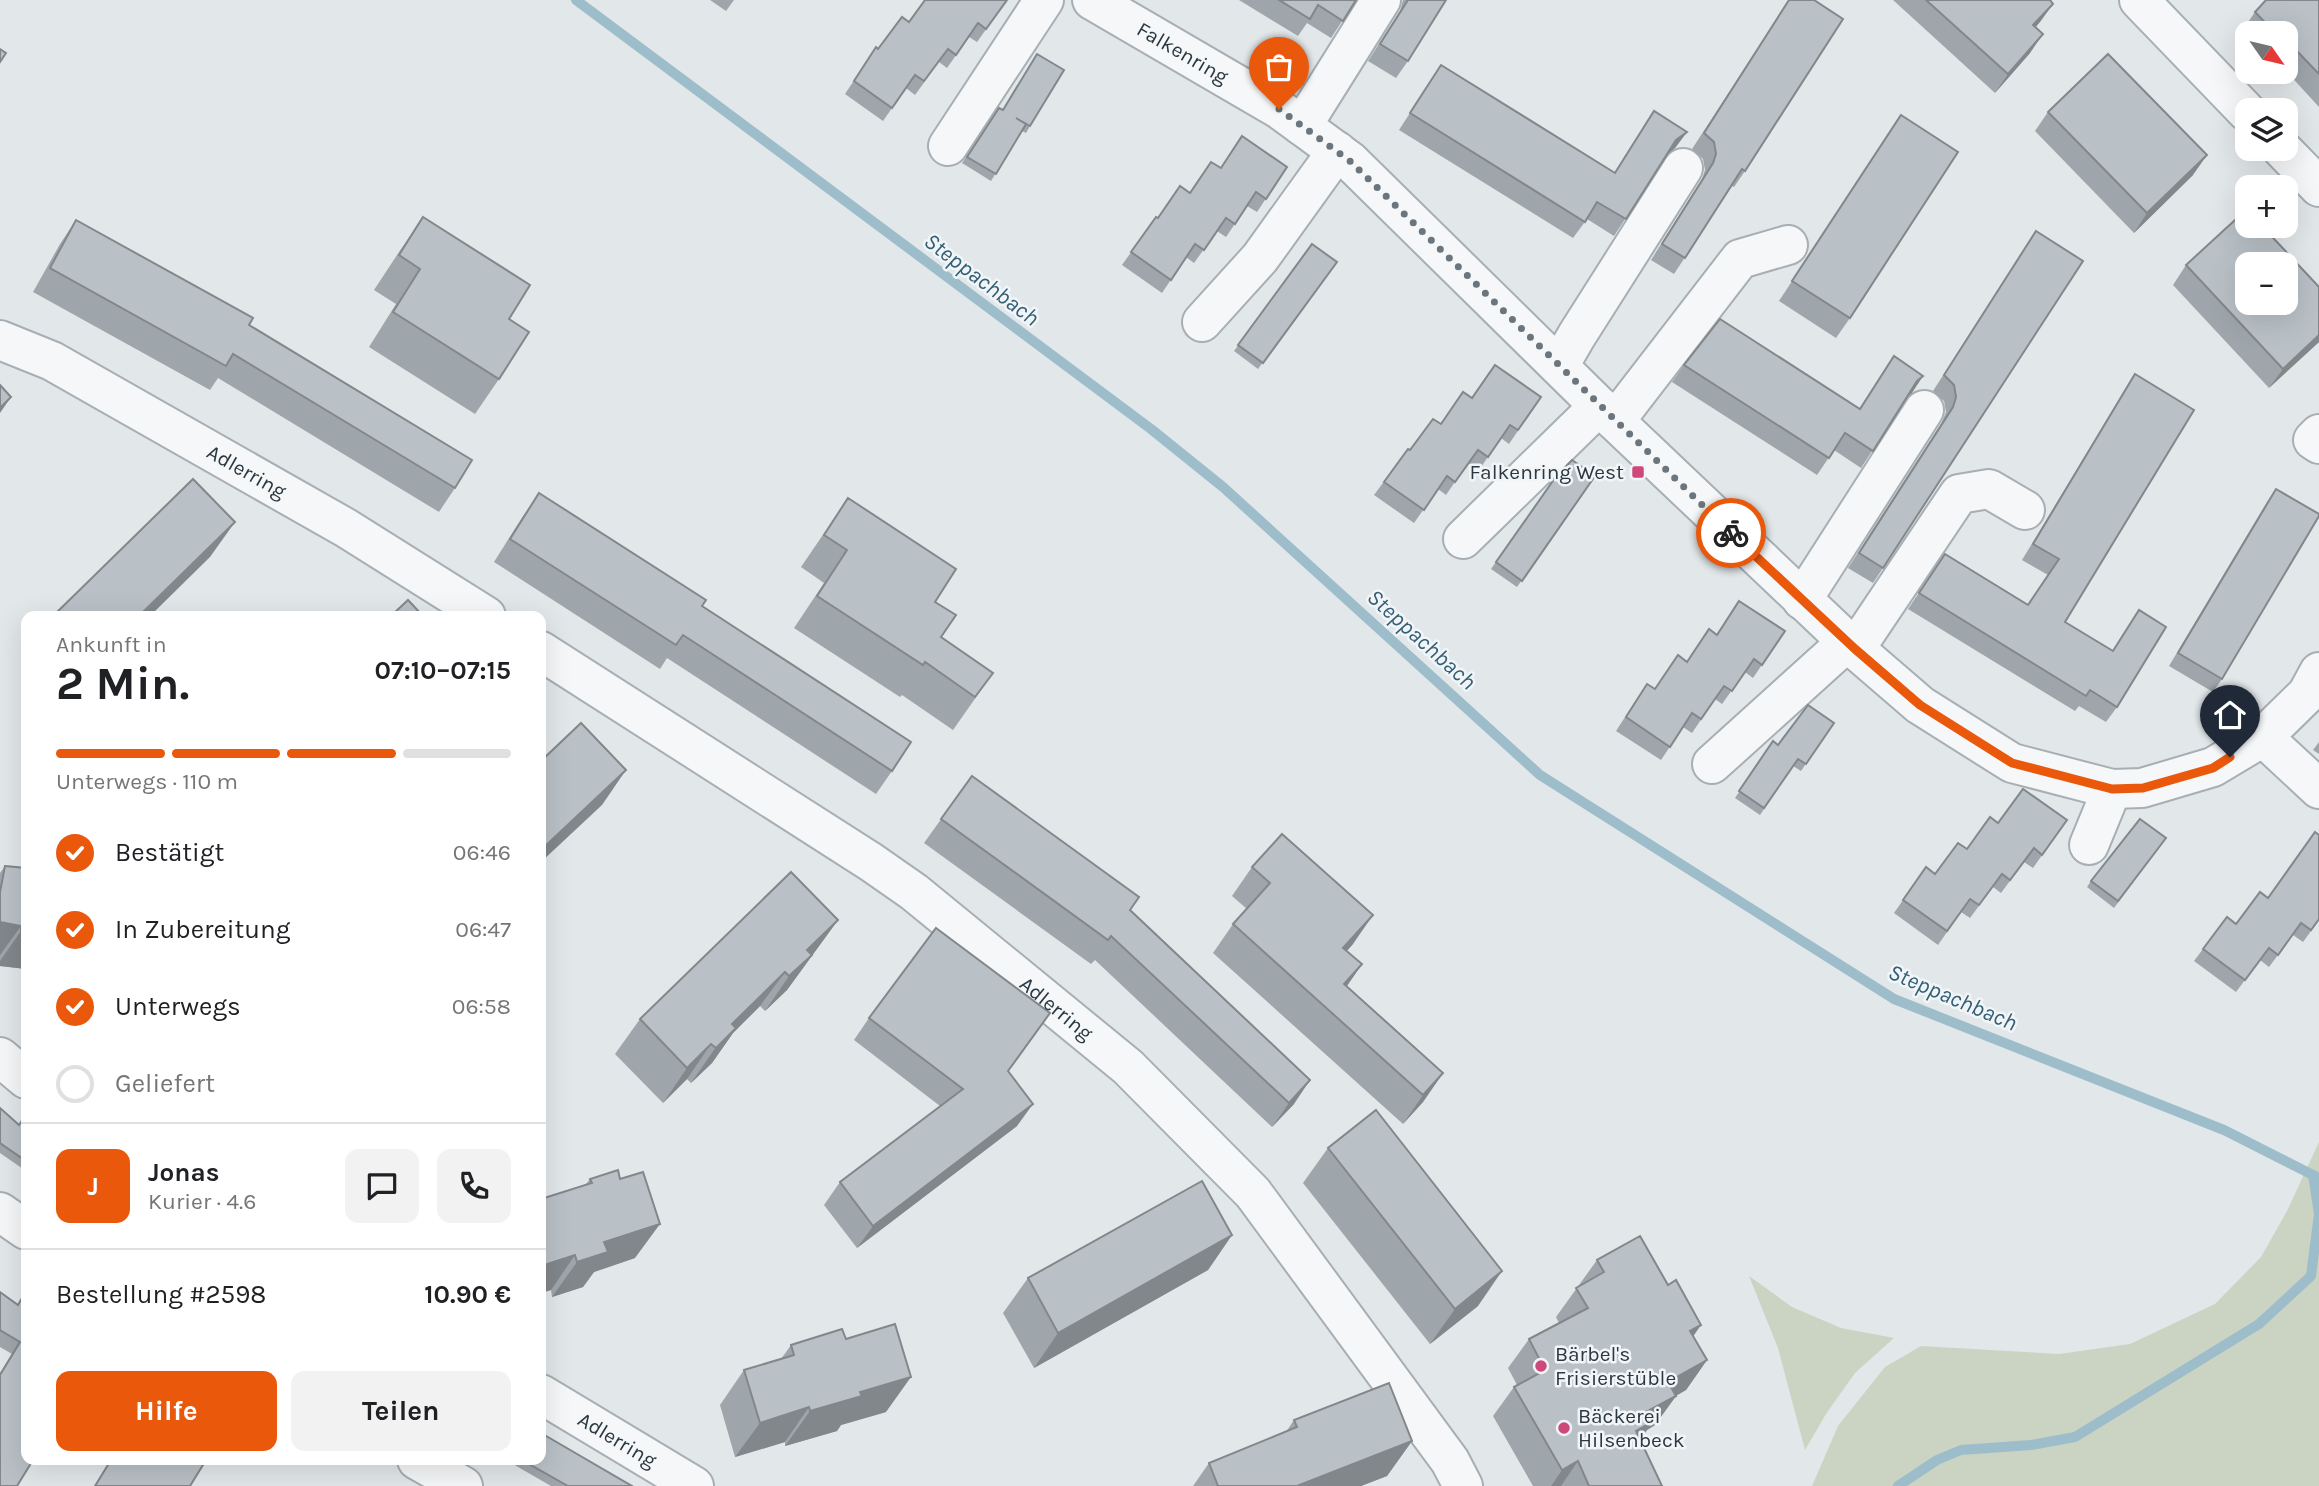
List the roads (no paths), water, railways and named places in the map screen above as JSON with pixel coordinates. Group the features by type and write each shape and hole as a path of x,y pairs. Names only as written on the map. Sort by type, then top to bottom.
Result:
{"street":[{"path":"948,146 1044,0"},
{"name":"Falkenring","path":"1092,0 1279,109 1338,151 1607,414 1851,646 1920,705 2012,763 2112,789 2143,788 2213,768 2263,737 2307,694 2319,672"},
{"path":"1302,126 1381,0"},
{"path":"2139,0 2235,100"},
{"path":"1202,322 1260,258 1338,151"},
{"path":"2294,161 2319,187"},
{"path":"1559,366 1683,168"},
{"path":"1463,539 1607,414 1740,259 1788,245"},
{"name":"Adlerring","path":"0,340 52,362 346,528 478,611"},
{"path":"1802,600 1924,410"},
{"path":"2319,434 2314,440 2319,444"},
{"path":"1712,764 1851,646 1959,494 1989,489 2025,510"},
{"name":"Adlerring","path":"546,653 914,892 1128,1067 1253,1193 1450,1461 1463,1486"},
{"path":"2263,737 2319,789"},
{"path":"2089,845 2112,789"},
{"path":"0,1057 21,1075"},
{"path":"0,1213 21,1227"},
{"name":"Adlerring","path":"546,1397 694,1486"},
{"path":"426,1465 463,1486"}],"waterway":[{"name":"Steppachbach","path":"576,0 1151,429 1223,487 1540,775 1894,999 2224,1130 2319,1178"},
{"path":"1898,1486 1937,1460 1961,1450 2031,1445 2075,1437 2259,1324 2311,1276 2319,1214 2313,1175"}],"place":[{"name":"Falkenring West","path":"1638,472"},
{"name":"Bärbel's Frisierstüble","path":"1541,1366"},
{"name":"Bäckerei Hilsenbeck","path":"1564,1428"}]}
